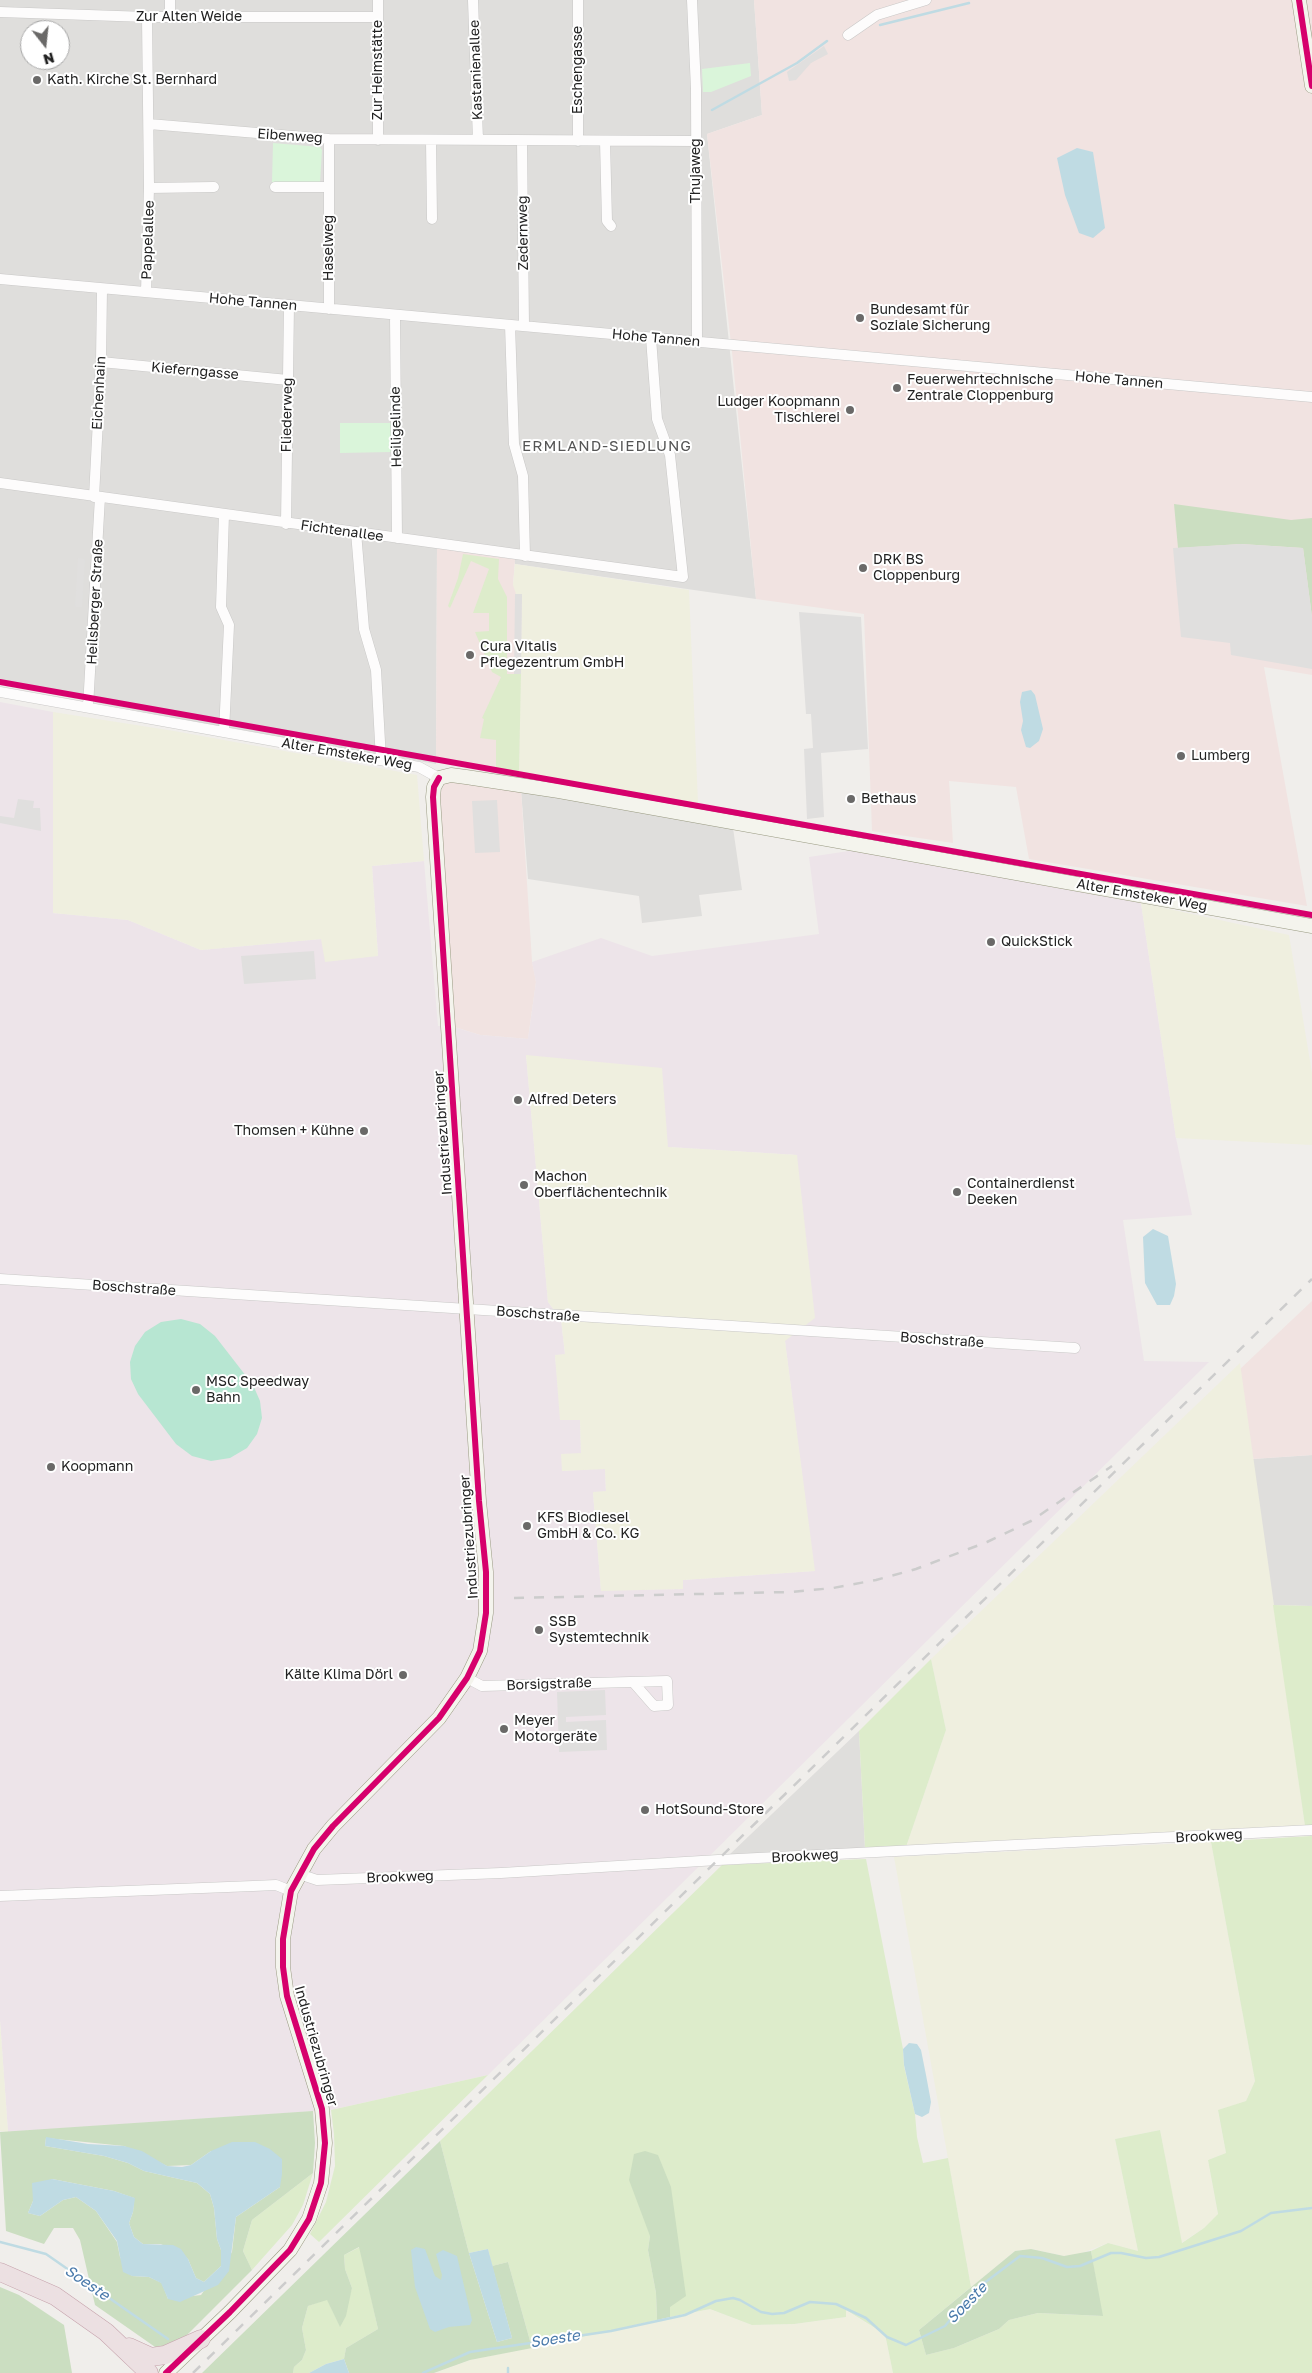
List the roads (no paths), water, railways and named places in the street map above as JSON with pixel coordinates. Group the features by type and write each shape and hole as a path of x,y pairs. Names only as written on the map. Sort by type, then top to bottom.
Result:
{"highway":[{"path":"0,2272 55,2296 117,2341 149,2373"},
{"path":"117,2341 151,2357 165,2356 201,2339"}],"street":[{"path":"170,0 170,16"},
{"name":"Zur Heimstätte","path":"378,0 378,140"},
{"name":"Kastanienallee","path":"473,0 478,140"},
{"name":"Eschengasse","path":"578,0 578,141"},
{"name":"Thujaweg","path":"692,0 696,89 697,342"},
{"path":"848,35 877,15 926,0"},
{"path":"1299,0 1312,86"},
{"name":"Zur Alten Weide","path":"0,12 147,17 378,17"},
{"name":"Pappelallee","path":"146,292 150,188 147,17"},
{"name":"Eibenweg","path":"149,124 330,139 696,142"},
{"name":"Haselweg","path":"329,309 330,139"},
{"path":"431,140 432,219"},
{"name":"Zedernweg","path":"522,141 524,326"},
{"path":"605,141 607,221 611,226"},
{"name":"Pappelallee","path":"150,188 214,186"},
{"path":"275,187 329,187"},
{"name":"Hohe Tannen","path":"0,279 1312,397"},
{"name":"Eichenhain","path":"97,497 102,289"},
{"name":"Fliederweg","path":"286,524 289,305"},
{"name":"Heiligelinde","path":"395,316 397,538"},
{"path":"510,325 514,444 523,476 524,556"},
{"name":"Fichtenallee","path":"0,483 286,524 683,577 670,455 657,419 651,338"},
{"name":"Kieferngasse","path":"101,362 288,380"},
{"name":"Heilsberger Straße","path":"88,707 97,497"},
{"path":"224,514 221,607 229,625 224,732"},
{"path":"356,532 364,629 376,670 380,760"},
{"name":"Alter Emsteker Weg","path":"0,692 419,767 439,778 451,775 466,776 559,791 1312,926"},
{"name":"Industriezubringer","path":"166,2373 230,2312 290,2250 309,2219 321,2183 326,2143 322,2109 287,1996 283,1968 283,1939 291,1892 314,1849 333,1826 439,1718 467,1678 480,1651 486,1613 486,1590 433,797 434,787 439,778"},
{"name":"Boschstraße","path":"0,1279 1076,1348"},
{"name":"Borsigstraße","path":"467,1678 482,1686 633,1682"},
{"name":"Brookweg","path":"299,1874 316,1880 500,1873 1312,1830"},
{"path":"0,1896 276,1885 291,1892"}],"water":[{"path":"1077,148 1093,152 1105,228 1093,238 1079,233 1065,195 1057,158"},
{"path":"1031,690 1035,695 1043,729 1039,741 1030,748 1026,747 1021,730 1023,721 1020,702 1022,692"},
{"path":"1153,1229 1168,1236 1176,1284 1170,1305 1157,1305 1145,1283 1143,1237"},
{"path":"909,2043 917,2044 921,2050 931,2102 929,2113 922,2117 915,2114 904,2065 903,2049"},
{"path":"46,2137 88,2144 124,2146 142,2151 167,2166 182,2167 191,2165 211,2151 232,2142 255,2142 270,2149 282,2159 280,2187 236,2217 229,2271 218,2285 180,2302 168,2299 161,2283 149,2277 132,2276 123,2272 117,2241 96,2211 76,2197 63,2200 40,2216 28,2213 33,2201 32,2183 52,2179 114,2191 135,2198 129,2223 134,2237 143,2244 173,2245 181,2249 188,2259 196,2278 204,2282 221,2266 221,2250 217,2239 214,2208 210,2194 197,2183 144,2171 128,2163 104,2156 45,2146"},
{"path":"416,2247 425,2249 435,2276 441,2280 442,2275 436,2254 443,2250 457,2256 472,2320 470,2325 449,2327 435,2332 430,2329 415,2287 411,2250"},
{"path":"488,2249 512,2338 497,2342 469,2253"},
{"path":"344,2359 349,2373 309,2373 326,2364"}],"waterway":[{"path":"880,25 969,3"},
{"path":"712,110 797,63 827,41"},
{"name":"Soeste","path":"423,2373 470,2352 611,2331 685,2315 716,2301 733,2298 761,2312 772,2314 784,2313 810,2302 836,2304 866,2318 887,2337 906,2345 945,2326 975,2290 1020,2256 1042,2258 1067,2267 1080,2266 1111,2253 1146,2258 1159,2257 1241,2231 1271,2213 1312,2208"},
{"name":"Soeste","path":"0,2242 46,2254 168,2339"},
{"path":"508,2368 508,2373"}],"railway":[{"path":"193,2373 1312,1279"},
{"path":"514,1598 791,1592 833,1588 876,1580 916,1569 987,1542 1031,1521 1112,1466"}],"place":[{"name":"Kath. Kirche St. Bernhard","path":"37,80"},
{"name":"Bundesamt für Soziale Sicherung","path":"860,318"},
{"name":"Feuerwehrtechnische Zentrale Cloppenburg","path":"897,388"},
{"name":"Ludger Koopmann Tischlerei","path":"850,410"},
{"name":"DRK BS Cloppenburg","path":"863,568"},
{"name":"Cura Vitalis Pflegezentrum GmbH","path":"470,655"},
{"name":"Lumberg","path":"1181,756"},
{"name":"Bethaus","path":"851,799"},
{"name":"QuickStick","path":"991,942"},
{"name":"Alfred Deters","path":"518,1100"},
{"name":"Thomsen + Kühne","path":"364,1131"},
{"name":"Machon Oberflächentechnik","path":"524,1185"},
{"name":"Containerdienst Deeken","path":"957,1192"},
{"name":"MSC Speedway Bahn","path":"196,1390"},
{"name":"Koopmann","path":"51,1467"},
{"name":"KFS Biodiesel GmbH & Co. KG","path":"527,1526"},
{"name":"SSB Systemtechnik","path":"539,1630"},
{"name":"Kälte Klima Dörl","path":"403,1675"},
{"name":"Meyer Motorgeräte","path":"504,1729"},
{"name":"HotSound-Store","path":"645,1810"}],"district":[{"name":"ERMLAND-SIEDLUNG","path":"607,446"}]}
